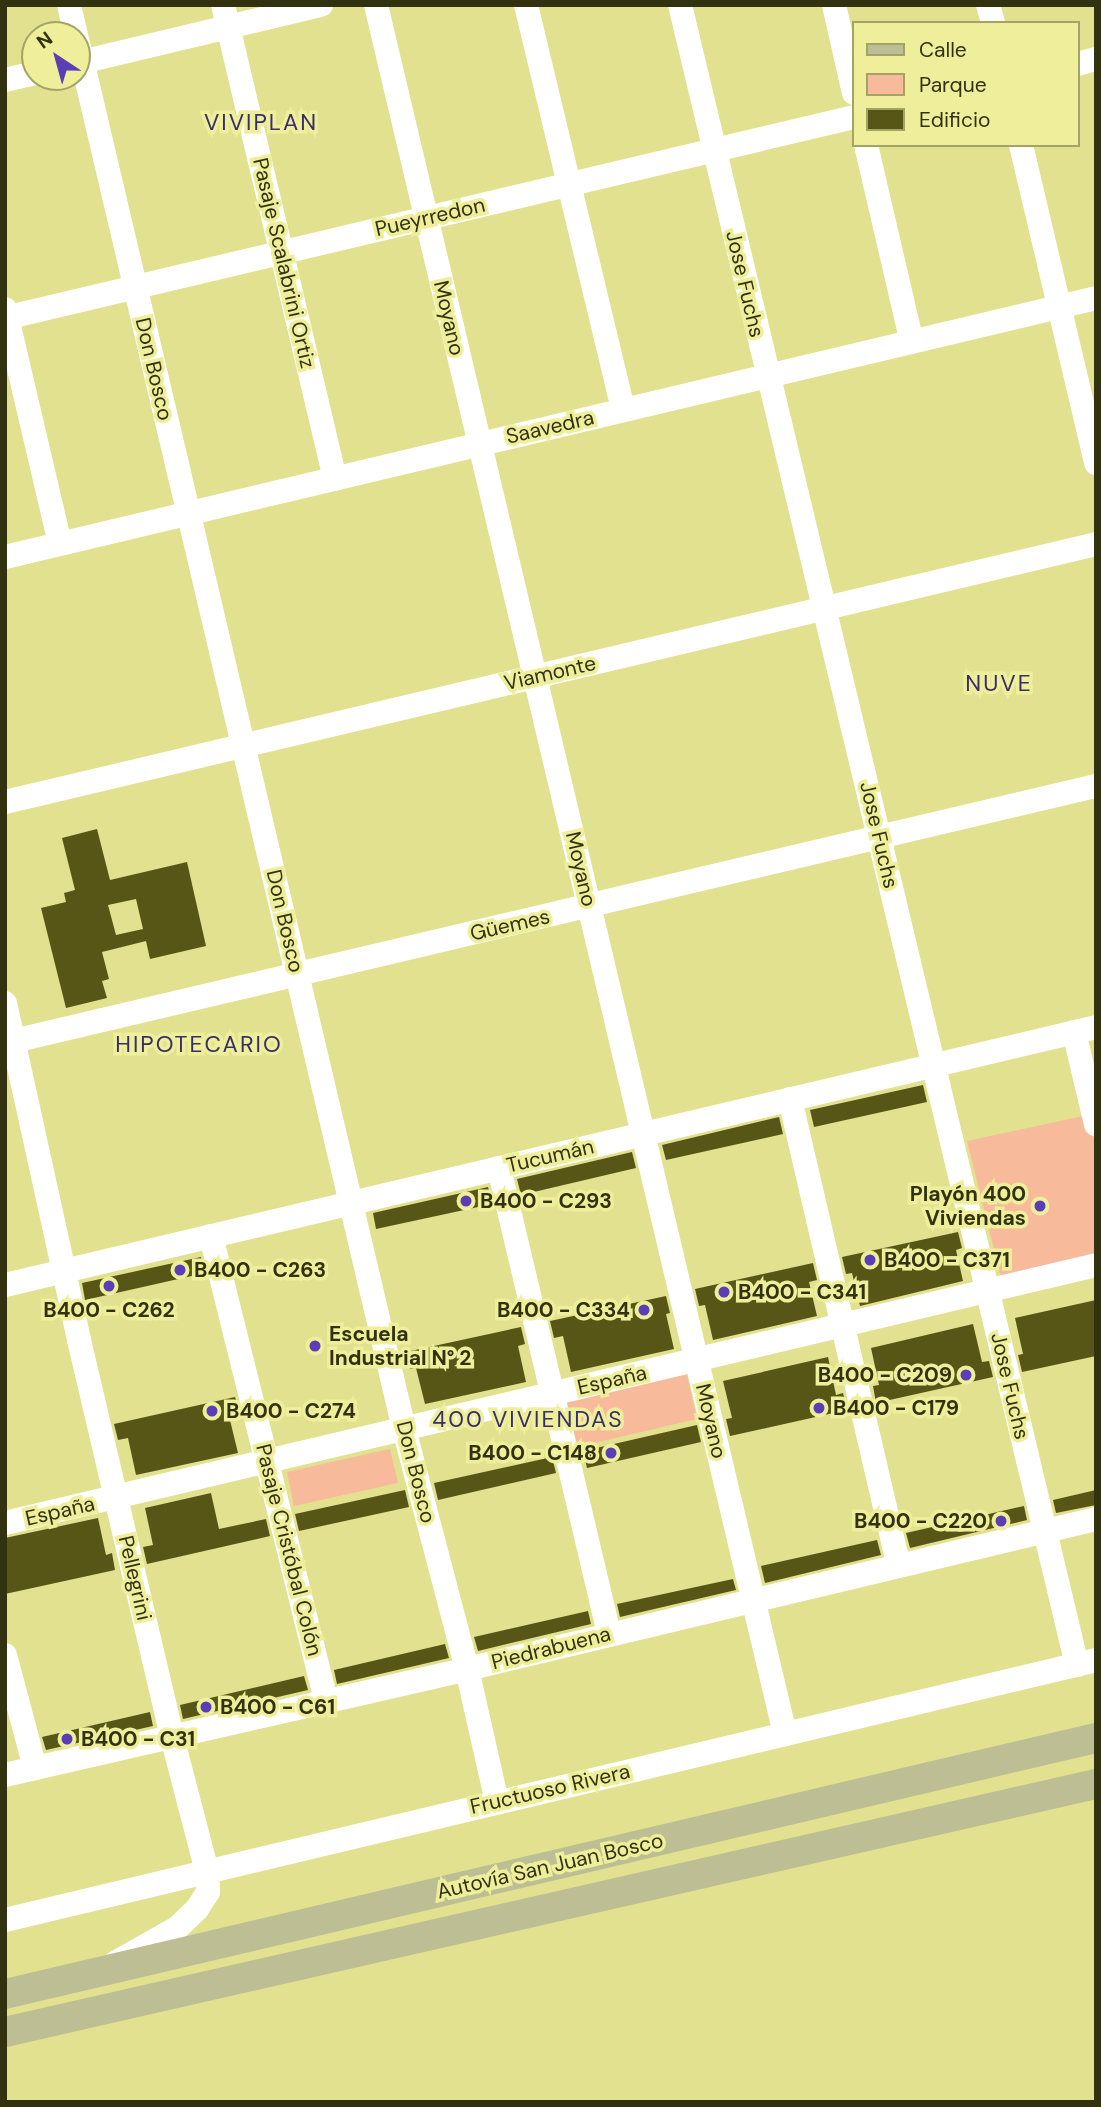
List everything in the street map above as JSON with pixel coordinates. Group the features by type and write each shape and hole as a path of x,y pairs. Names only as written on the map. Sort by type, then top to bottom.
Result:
{"main road":[{"name":"Autovía San Juan Bosco","path":"5,1994 1096,1738"},
{"name":"Autovía San Juan Bosco","path":"5,2032 1096,1784"}],"street":[{"path":"91,47 226,16 321,5"},
{"name":"Moyano","path":"376,5 785,1734"},
{"path":"526,5 623,410"},
{"name":"Jose Fuchs","path":"680,5 1045,1531 1086,1662"},
{"path":"835,5 852,84"},
{"name":"Pasaje Scalabrini Ortiz","path":"226,16 335,479"},
{"name":"Don Bosco","path":"88,91 245,745 404,1429 467,1669 497,1802"},
{"name":"Pueyrredon","path":"6,315 281,253 852,117"},
{"path":"866,147 912,341"},
{"path":"1021,147 1096,463"},
{"name":"Saavedra","path":"5,557 1096,298"},
{"path":"6,315 60,544"},
{"name":"Viamonte","path":"5,802 1096,544"},
{"name":"Güemes","path":"9,1042 1096,786"},
{"name":"Pellegrini","path":"5,1003 9,1042 172,1737 207,1871 208,1892 197,1909 177,1928 96,1973"},
{"path":"1085,1030 1096,1124"},
{"name":"Tucumán","path":"5,1285 1085,1030"},
{"path":"790,1099 898,1564"},
{"path":"499,1168 609,1634"},
{"name":"Pasaje Cristóbal Colón","path":"211,1236 326,1701"},
{"name":"España","path":"5,1524 267,1464 1096,1265"},
{"name":"Piedrabuena","path":"5,1775 467,1669 898,1564 1096,1519"},
{"path":"5,1655 35,1768"},
{"name":"Fructuoso Rivera","path":"5,1920 1086,1662"}],"green space":[{"name":"Playón 400 Viviendas","path":"1088,1115 1096,1148 1096,1263 1003,1285 967,1141"},
{"path":"687,1374 697,1419 577,1447 567,1402"},
{"path":"390,1449 398,1483 294,1506 287,1472"}],"building":[{"path":"97,829 110,880 187,862 206,946 150,959 146,941 102,952 109,979 102,981 107,998 66,1008 41,908 66,902 64,893 75,890 62,838","holes":["136,899 143,929 116,935 108,905"]},
{"path":"923,1085 927,1102 814,1127 810,1110"},
{"path":"779,1117 783,1134 666,1160 662,1145"},
{"path":"632,1152 636,1168 521,1195 517,1179"},
{"path":"488,1187 492,1204 376,1229 373,1213"},
{"path":"958,1232 962,1248 956,1250 963,1281 860,1306 852,1273 846,1274 842,1257"},
{"path":"201,1257 205,1273 85,1300 82,1283"},
{"path":"813,1263 817,1280 809,1282 817,1316 713,1340 705,1305 699,1306 695,1289"},
{"path":"666,1296 670,1313 666,1314 674,1349 571,1372 563,1336 554,1338 550,1321"},
{"path":"1096,1300 1096,1356 1022,1372 1018,1355 1023,1354 1015,1318"},
{"path":"973,1324 982,1362 989,1361 993,1377 876,1403 873,1386 879,1385 871,1348"},
{"path":"521,1327 525,1344 518,1346 526,1382 425,1404 416,1368 410,1369 406,1352"},
{"path":"828,1357 836,1395 843,1393 847,1410 730,1436 726,1419 732,1418 723,1381"},
{"path":"235,1397 240,1413 229,1416 238,1453 136,1475 128,1438 118,1440 114,1424"},
{"path":"697,1425 701,1442 587,1468 583,1451"},
{"path":"552,1457 556,1473 438,1500 434,1483"},
{"path":"405,1490 409,1507 299,1531 295,1514"},
{"path":"1096,1490 1096,1505 1056,1513 1053,1500"},
{"path":"211,1493 219,1529 266,1519 270,1536 147,1564 143,1547 153,1545 145,1508"},
{"path":"1024,1506 1027,1520 910,1548 906,1533"},
{"path":"98,1518 106,1555 112,1553 115,1570 5,1594 5,1538"},
{"path":"877,1540 881,1555 765,1583 761,1566"},
{"path":"733,1579 736,1590 620,1617 617,1604"},
{"path":"588,1611 591,1624 478,1651 474,1637"},
{"path":"445,1644 449,1658 337,1684 334,1670"},
{"path":"304,1676 308,1690 183,1719 180,1705"},
{"path":"150,1712 153,1726 46,1750 42,1737"}],"place":[{"name":"B400 - C293","path":"466,1201"},
{"name":"Playón 400 Viviendas","path":"1040,1206"},
{"name":"B400 - C371","path":"870,1260"},
{"name":"B400 - C263","path":"180,1270"},
{"name":"B400 - C262","path":"109,1286"},
{"name":"B400 - C341","path":"724,1292"},
{"name":"B400 - C334","path":"644,1310"},
{"name":"Escuela Industrial N° 2","path":"315,1346"},
{"name":"B400 - C209","path":"966,1375"},
{"name":"B400 - C179","path":"819,1408"},
{"name":"B400 - C274","path":"212,1411"},
{"name":"B400 - C148","path":"611,1453"},
{"name":"B400 - C220","path":"1001,1521"},
{"name":"B400 - C61","path":"206,1707"},
{"name":"B400 - C31","path":"67,1739"}],"district":[{"name":"VIVIPLAN","path":"261,122"},
{"name":"NUVE","path":"999,683"},
{"name":"HIPOTECARIO","path":"199,1044"},
{"name":"400 VIVIENDAS","path":"528,1419"}]}
